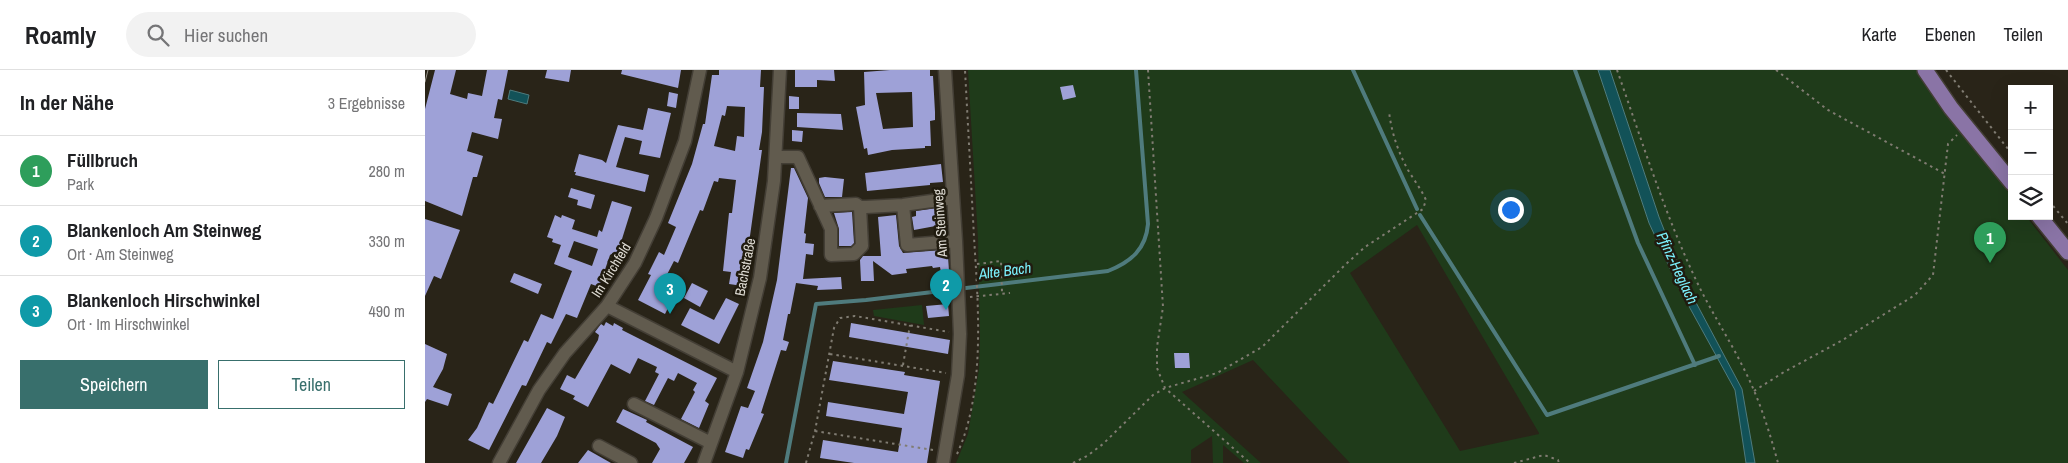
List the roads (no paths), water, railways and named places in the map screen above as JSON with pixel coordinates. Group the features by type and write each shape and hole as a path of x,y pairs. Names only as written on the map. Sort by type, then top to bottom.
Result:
{"main road":[{"path":"1925,70 1966,126 2008,178"},
{"path":"2042,220 2068,252"}],"street":[{"name":"Im Kirchfeld","path":"499,463 539,390 565,352 607,306 635,263 670,183 685,141 700,70"},
{"name":"Bachstraße","path":"704,463 737,372 760,278 774,181 780,70"},
{"name":"Am Steinweg","path":"945,70 960,334 959,375 948,458"},
{"path":"776,157 798,157 831,230 831,255 854,254 863,246 863,207"},
{"path":"820,206 856,204 863,207 903,205 953,198"},
{"path":"903,205 907,245 956,241"},
{"path":"607,306 737,372"},
{"path":"634,404 711,443"},
{"path":"599,446 631,463"}],"water":[{"name":"Pfinz-Heglach","path":"1598,70 1610,70 1659,217 1684,280 1742,389 1755,463 1746,463 1735,390 1680,290 1649,223"},
{"path":"510,90 529,95 527,104 508,99"}],"waterway":[{"name":"Alte Bach","path":"786,463 816,304 866,300 1108,271 1124,263 1136,253 1144,241 1148,224 1136,70"},
{"path":"1353,70 1417,209"},
{"path":"1575,70 1638,243 1695,365"},
{"path":"1420,215 1547,415 1719,356"}],"tram line":[{"path":"425,82 428,70"}],"place":[{"name":"Füllbruch","path":"1990,263"},
{"name":"Blankenloch Am Steinweg","path":"946,310"},
{"name":"Blankenloch Hirschwinkel","path":"670,314"}]}
